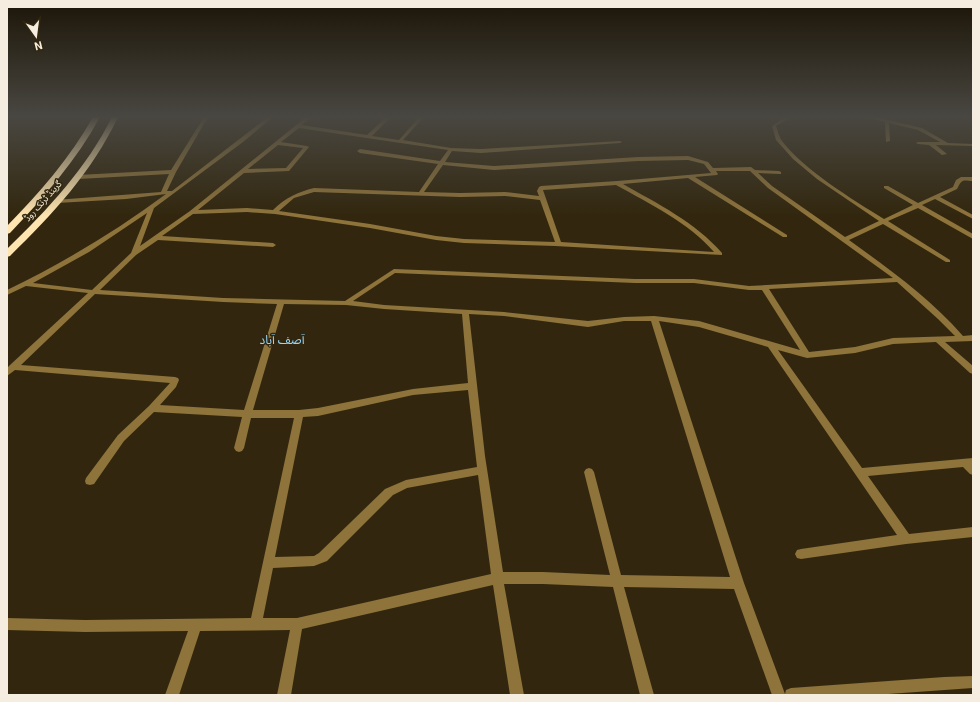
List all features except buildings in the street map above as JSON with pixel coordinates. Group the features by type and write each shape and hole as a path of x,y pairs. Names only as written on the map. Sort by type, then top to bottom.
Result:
{"highway":[{"name":"گرینڈ ٹرنک روڈ","path":"7,232 58,176 77,150"},
{"name":"گرینڈ ٹرنک روڈ","path":"7,254 78,177 98,150"}],"street":[{"path":"163,193 186,150"},
{"path":"7,293 84,251 152,209 229,150"},
{"path":"10,370 134,254 192,212 269,150"},
{"path":"243,171 287,170 305,150"},
{"path":"421,193 450,150"},
{"path":"462,150 481,151 500,150"},
{"path":"786,150 816,176 948,261"},
{"path":"938,150 944,154"},
{"path":"360,151 441,163 494,168 638,159 688,158 706,162 714,174 541,188 540,191 542,198 559,245"},
{"path":"712,170 747,169 753,171 779,172"},
{"path":"753,171 770,188 845,239 900,280 942,317 960,337"},
{"path":"78,177 173,172"},
{"path":"689,176 785,236"},
{"path":"845,239 955,188 958,181 963,178 973,179"},
{"path":"192,212 247,210 275,212 370,226 436,238 464,241 720,254 714,245 690,227 616,183"},
{"path":"886,187 973,237"},
{"path":"275,212 283,202 303,192 314,190 505,194 542,198"},
{"path":"57,201 126,197 175,192"},
{"path":"935,197 973,217"},
{"path":"134,254 152,209"},
{"path":"158,238 273,245"},
{"path":"346,303 394,271 634,281 694,281 748,288 900,280"},
{"path":"25,284 94,292 281,303 346,303 384,307 504,314 588,324 624,319 654,318 699,324 806,354 854,350 893,341 960,337 973,338"},
{"path":"764,287 806,354"},
{"path":"239,448 247,414 281,303"},
{"path":"465,312 482,470 497,578 517,695"},
{"path":"654,318 738,583 779,695"},
{"path":"937,339 973,371"},
{"path":"771,345 906,539"},
{"path":"10,370 175,380 173,385 152,408 122,438 90,481"},
{"path":"152,408 247,414 299,414 318,412 413,392 472,386"},
{"path":"256,624 299,414"},
{"path":"860,472 969,463 973,471"},
{"path":"269,563 314,561 322,557 389,492 406,484 482,470"},
{"path":"589,472 647,695"},
{"path":"801,554 906,539 973,532"},
{"path":"7,624 85,626 297,624 497,578 738,583"},
{"path":"284,695 297,624"},
{"path":"172,695 196,625"},
{"path":"791,695 944,682 973,682"}],"district":[{"name":"آصف آباد","path":"282,340"}]}
